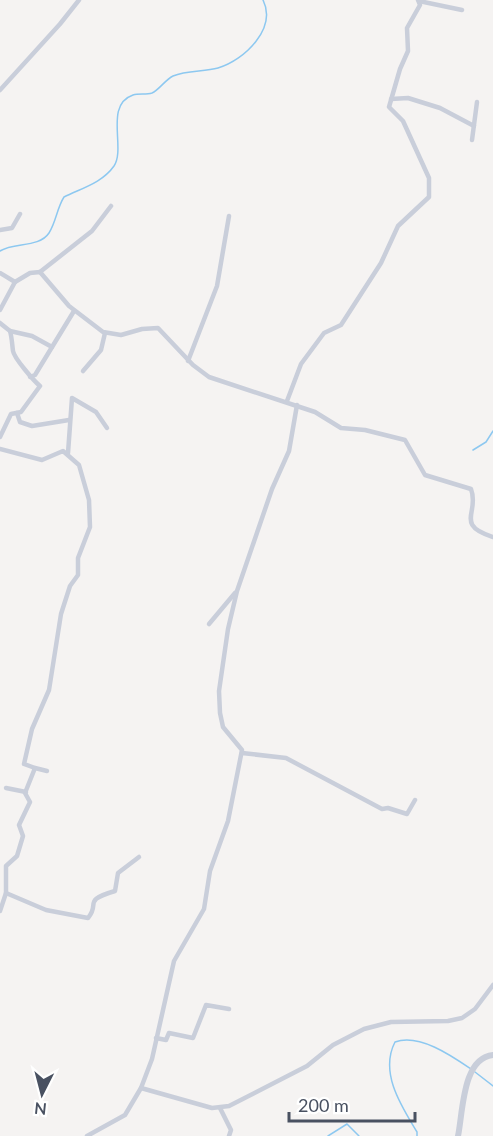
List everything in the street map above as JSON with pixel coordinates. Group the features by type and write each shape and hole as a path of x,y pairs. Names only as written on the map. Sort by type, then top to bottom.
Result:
{"street":[{"path":"0,90 79,0"},
{"path":"287,401 301,364 324,333 341,325 381,263 398,226 417,206 429,199 429,178 401,118 390,109 391,99 400,66 408,51 407,28 418,1 462,10"},
{"path":"391,99 408,98 440,108 474,126"},
{"path":"472,140 477,102"},
{"path":"0,310 15,282 24,275 40,272 92,231 111,206"},
{"path":"0,230 12,228 20,214"},
{"path":"188,361 217,286 229,216"},
{"path":"40,272 74,310 105,333 122,335 142,329 158,328 188,361 209,377 287,401 326,417 341,428 365,430 405,440 425,475 471,489 469,514 472,525 477,531 493,537"},
{"path":"0,273 15,282"},
{"path":"30,377 35,375 74,310"},
{"path":"0,323 10,331 32,336 52,347"},
{"path":"0,437 11,414 23,410 39,388 25,366 13,353 10,331"},
{"path":"83,371 101,350 105,333"},
{"path":"68,453 70,401 75,398 96,412 107,428"},
{"path":"87,1136 125,1115 141,1088 151,1064 174,961 204,909 210,871 228,821 242,753 241,747 222,724 219,705 226,639 237,591 272,489 289,451 297,405"},
{"path":"17,413 21,423 28,426 69,420"},
{"path":"0,449 38,460 45,460 60,451 68,453 81,470 89,500 90,527 78,558 78,575 70,586 61,614 49,690 32,729 24,764 25,767 47,771"},
{"path":"209,624 237,591"},
{"path":"242,753 283,758 382,809 388,808 407,814 415,800"},
{"path":"0,911 6,893 6,866 17,856 23,836 19,825 30,800 26,792 35,768"},
{"path":"6,788 26,792"},
{"path":"6,893 46,910 88,918 93,901 101,894 115,891 118,873 140,856"},
{"path":"141,1088 179,1100 220,1108 238,1103 308,1066 333,1045 364,1029 391,1022 448,1021 462,1018 475,1008 493,985"},
{"path":"156,1038 166,1040 169,1033 193,1038 206,1005 229,1009"},
{"path":"458,1136 472,1070 484,1058 493,1056"},
{"path":"220,1108 231,1130 229,1136"}],"waterway":[{"path":"0,251 45,238 64,197 98,181 114,166 118,149 117,117 124,100 133,95 152,93 178,74 213,69 228,64 248,50 256,42 266,21 263,0"},
{"path":"473,450 486,442 493,431"},
{"path":"417,1136 417,1132 399,1101 391,1078 391,1054 395,1042 404,1040 425,1043 445,1052 471,1069"},
{"path":"475,1072 493,1086"},
{"path":"328,1136 347,1124 359,1136"}]}
